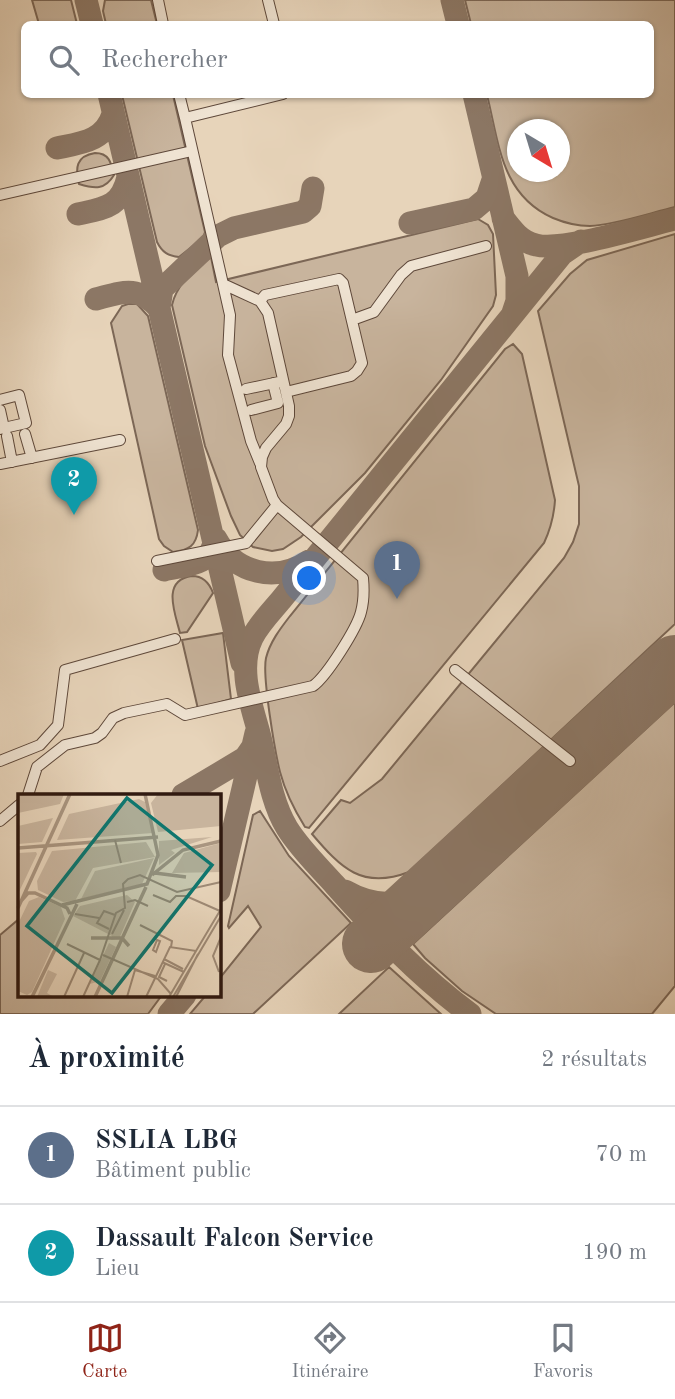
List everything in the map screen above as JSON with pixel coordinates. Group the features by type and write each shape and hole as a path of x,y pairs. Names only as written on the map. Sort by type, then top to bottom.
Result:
{"lane":[{"path":"158,0 162,21"},
{"path":"268,0 273,21"},
{"path":"28,794 37,766 65,745 95,738 113,718 124,713 167,704 185,715 313,686 321,680 358,621 363,598 363,578 277,505 251,441 228,355 230,314 180,98"},
{"path":"185,118 267,98"},
{"path":"0,195 192,151"},
{"path":"352,320 374,312 401,275 411,266 486,246"},
{"path":"246,389 351,376 362,363 343,283 339,279 265,295 260,301"},
{"path":"223,284 260,301 268,313 289,416 286,424 266,448 261,467"},
{"path":"251,410 278,403 281,385"},
{"path":"0,400 19,395 26,423 4,431"},
{"path":"0,410 12,462"},
{"path":"25,434 32,458"},
{"path":"0,464 120,440"},
{"path":"157,561 246,543 277,505"},
{"path":"0,761 40,745 58,725 65,670 175,639"},
{"path":"455,670 570,761"},
{"path":"0,821 18,806"}],"shaded area":[{"path":"32,0 71,0 76,21 38,21"},
{"path":"105,0 151,0 156,21 105,21 103,11"},
{"path":"465,0 675,0 675,207 590,226 553,218 536,208 522,196 512,182 570,182 570,119 507,119 507,171 488,98 654,98 654,21 470,21"},
{"path":"123,98 174,98 205,232 203,238 179,257 166,253 157,242"},
{"path":"95,153 109,159 114,175 103,186 79,184 78,164 84,157"},
{"path":"478,219 488,225 493,234 496,295 493,306 441,380 365,473 301,537 283,549 272,551 253,547 240,535 205,446 172,305 182,284 211,257 216,282"},
{"path":"675,234 675,624 409,872 378,878 365,877 354,872 333,857 312,834 341,800 350,803 382,779 564,558 579,524 579,486 538,311 570,274 587,260"},
{"path":"137,304 148,316 198,530 196,540 179,551 173,552 159,539 111,323 122,306"},
{"path":"513,344 522,354 555,500 552,522 544,543 309,828 305,827 287,794 278,762 265,667 270,647 290,616 505,349"},
{"path":"192,576 205,580 213,593 187,632 180,633 173,607 173,591 182,579"},
{"path":"223,633 231,699 198,709 182,640"},
{"path":"675,702 675,986 652,1014 496,1014 462,991 413,944"},
{"path":"260,811 289,856 351,923 253,1014 190,1014 205,996 220,996 220,978 261,927 248,906 229,928 228,926 253,815"},
{"path":"18,920 18,996 161,996 148,1014 0,1014 0,935"},
{"path":"389,967 441,1014 339,1014"}],"taxiway":[{"path":"86,0 91,21"},
{"path":"452,0 457,21"},
{"path":"110,98 242,663"},
{"path":"475,98 517,276 517,301 513,313"},
{"path":"57,148 83,142 98,135 113,114"},
{"path":"78,214 104,208 116,200 121,195 128,177"},
{"path":"410,223 474,209 487,198 493,180"},
{"path":"159,308 162,289 218,236 234,228 303,212 310,206 313,188"},
{"path":"503,218 521,238 536,245 548,246 583,242 675,219"},
{"path":"470,1014 434,985 383,937 310,858 287,828 270,784 247,688 246,662 252,638 265,618 562,254 581,241"},
{"path":"96,299 122,293 137,293 159,308"},
{"path":"216,539 234,560 258,571 284,572 309,561"},
{"path":"164,570 203,560 212,549 214,541"},
{"path":"220,887 256,733"},
{"path":"185,794 245,758 254,745"},
{"path":"345,891 365,900 385,903 405,902 425,894"},
{"path":"169,1014 184,996"}],"runway":[{"path":"371,944 675,664"}],"place":[{"name":"Dassault Falcon Service","path":"74,515"},
{"name":"SSLIA LBG","path":"397,599"}]}
